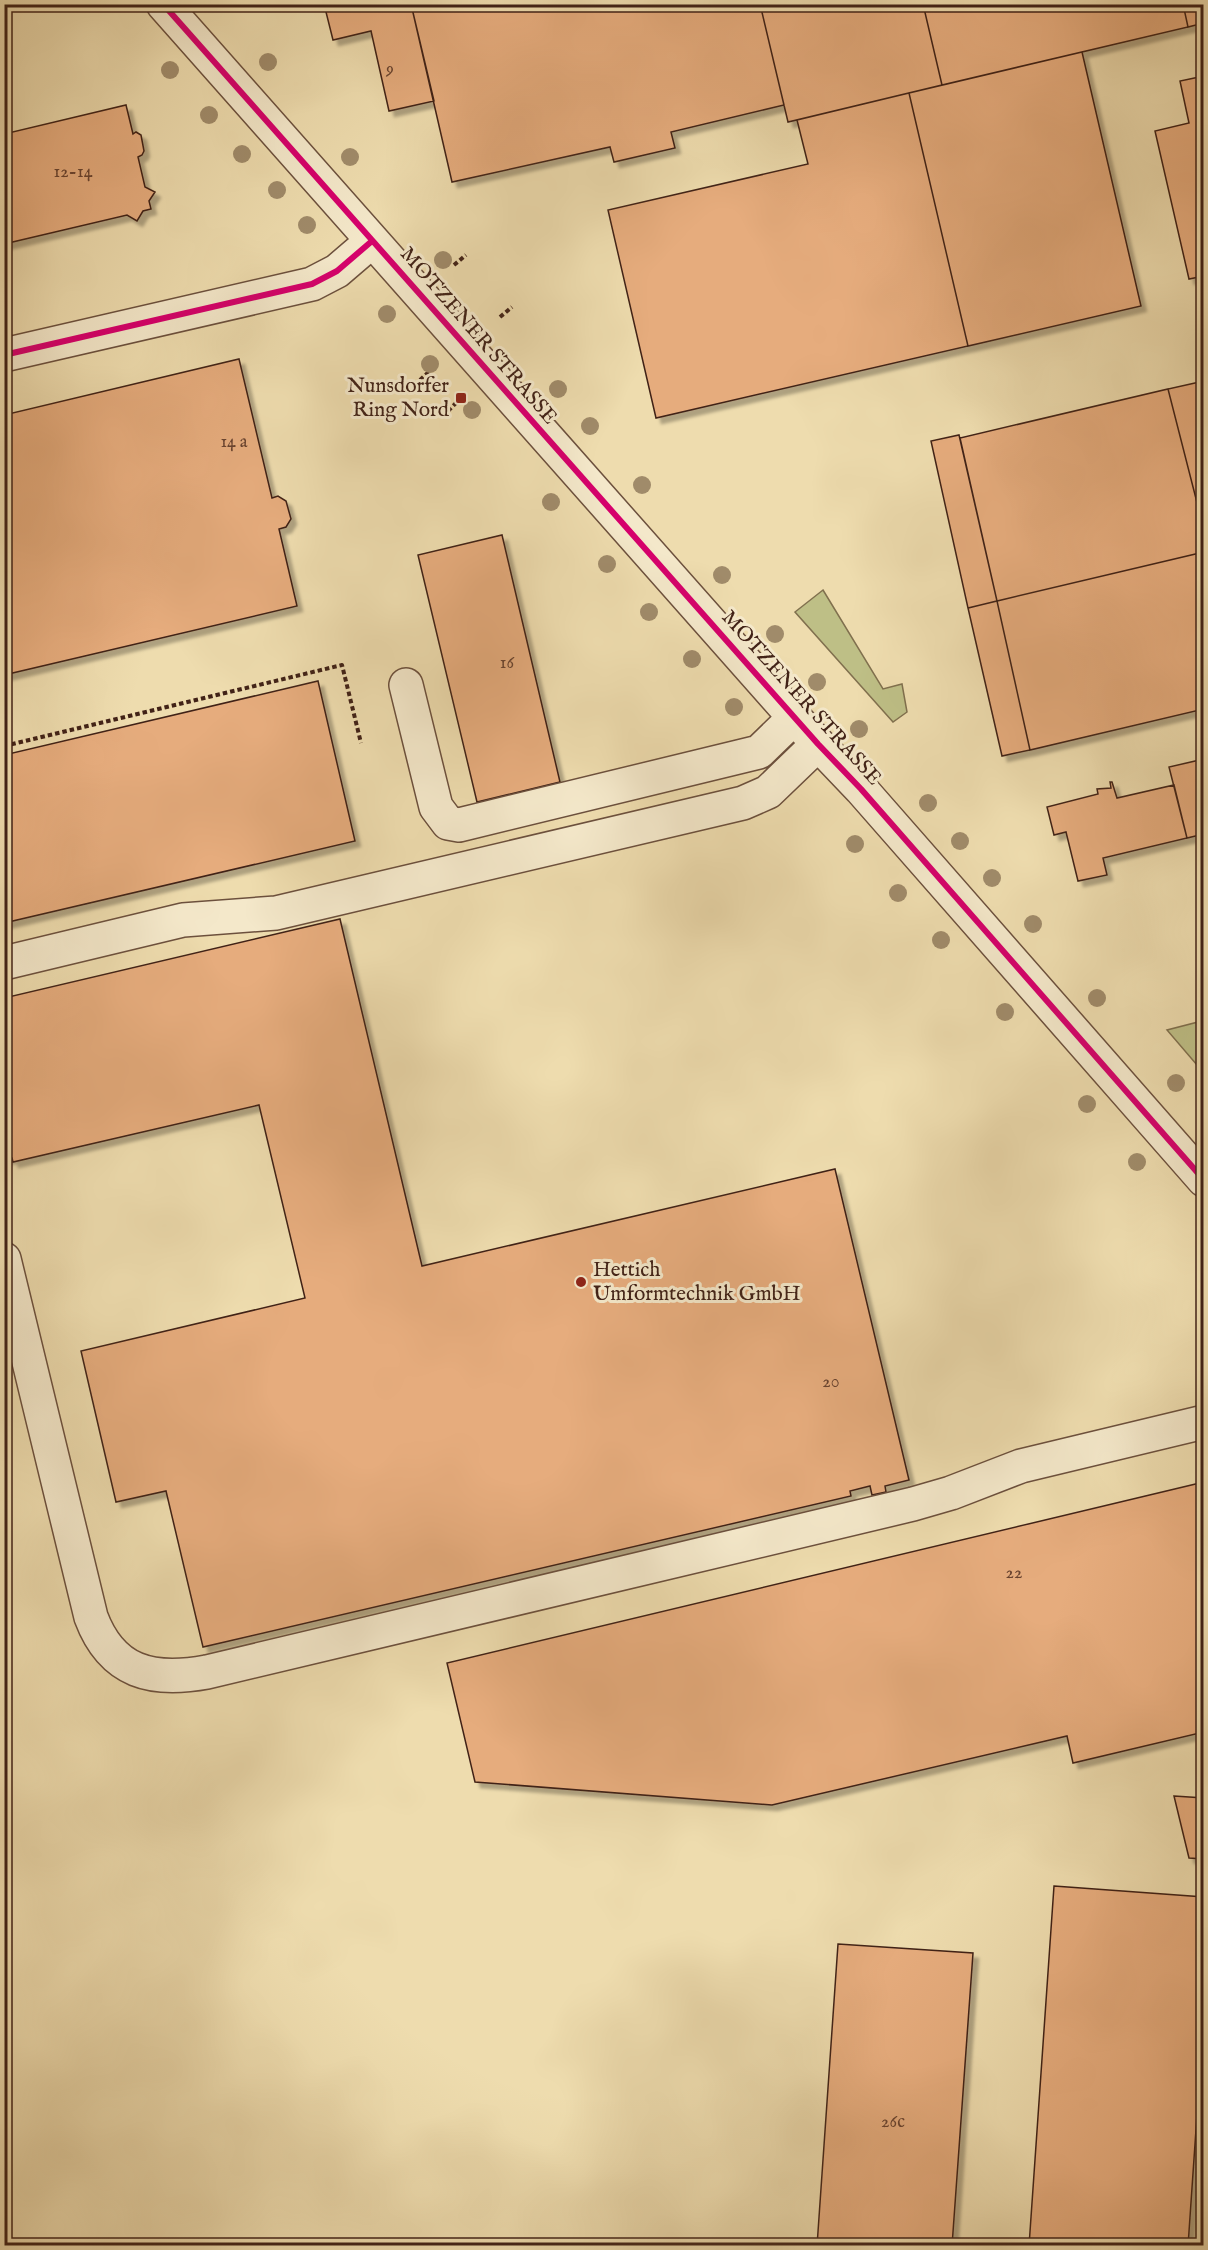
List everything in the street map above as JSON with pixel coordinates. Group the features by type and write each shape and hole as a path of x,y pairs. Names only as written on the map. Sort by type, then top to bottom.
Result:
{"street":[{"name":"MOTZENER STRASSE","path":"163,4 794,718 861,789 1203,1180"},
{"name":"MOTZENER STRASSE","path":"4,355 312,284 337,271 372,241"},
{"path":"406,685 436,807 448,824 459,825 759,752 794,718"},
{"path":"4,963 183,920 276,913 743,803 768,792 818,744"},
{"path":"4,1259 91,1617 97,1633 117,1659 149,1674 187,1676 207,1672 912,1504 951,1493 1022,1466 1203,1422"}],"path":[{"path":"454,265 466,255"},
{"path":"500,316 512,307"},
{"path":"420,380 433,368"},
{"path":"448,411 461,398"},
{"path":"4,746 342,665 361,743"}],"green space":[{"path":"823,590 883,689 902,684 907,712 893,722 795,612"},
{"path":"1202,1021 1204,1026 1203,1072 1167,1030"}],"building":[{"path":"324,4 411,4 434,101 389,111 371,31 333,40"},
{"path":"411,4 760,4 784,105 671,132 675,148 614,162 610,147 452,182"},
{"path":"760,4 923,4 942,85 788,122"},
{"path":"923,4 1183,4 1188,27 942,85"},
{"path":"1183,4 1204,4 1204,23 1188,27"},
{"path":"1082,52 1141,306 968,346 909,93"},
{"path":"1204,76 1204,276 1189,279 1155,131 1189,123 1180,81"},
{"path":"909,93 968,346 656,418 608,210 808,164 797,120"},
{"path":"126,105 133,134 136,132 141,135 144,151 138,157 145,187 155,192 149,201 151,209 143,211 137,221 127,215 4,244 4,134"},
{"path":"239,359 272,498 278,496 286,501 291,519 286,527 279,529 297,606 4,675 4,415"},
{"path":"1204,381 1204,530 1168,389"},
{"path":"1168,389 1204,530 1204,552 997,601 960,438"},
{"path":"959,435 997,601 968,608 931,441"},
{"path":"502,535 560,782 477,802 418,555"},
{"path":"1204,552 1204,709 1030,750 997,601"},
{"path":"997,601 1030,750 1002,756 968,608"},
{"path":"318,681 355,841 4,923 4,755"},
{"path":"1204,759 1204,834 1187,838 1169,767"},
{"path":"1110,782 1112,782 1117,798 1174,785 1187,838 1103,858 1107,875 1078,881 1066,832 1054,835 1047,807 1098,794 1097,789 1111,788"},
{"name":"Hettich Umformtechnik GmbH","path":"340,919 422,1266 835,1169 909,1480 885,1486 886,1492 872,1495 870,1486 850,1491 851,1496 203,1647 166,1491 116,1502 81,1351 305,1298 259,1105 13,1162 12,1158 4,1159 4,998"},
{"path":"1204,1482 1204,1703 1199,1704 1204,1732 1073,1763 1067,1736 772,1805 475,1782 447,1663"},
{"path":"1174,1796 1204,1798 1204,1859 1189,1858"},
{"path":"1054,1886 1204,1897 1204,2013 1188,2246 1029,2246"},
{"path":"838,1944 973,1953 952,2246 817,2246"}],"cycle path":[{"path":"163,4 818,744 861,789 1204,1180"},
{"path":"4,355 312,284 337,271 372,241"}],"place":[{"name":"Nunsdorfer Ring Nord","path":"461,398"},
{"name":"Hettich Umformtechnik GmbH","path":"581,1282"}]}
